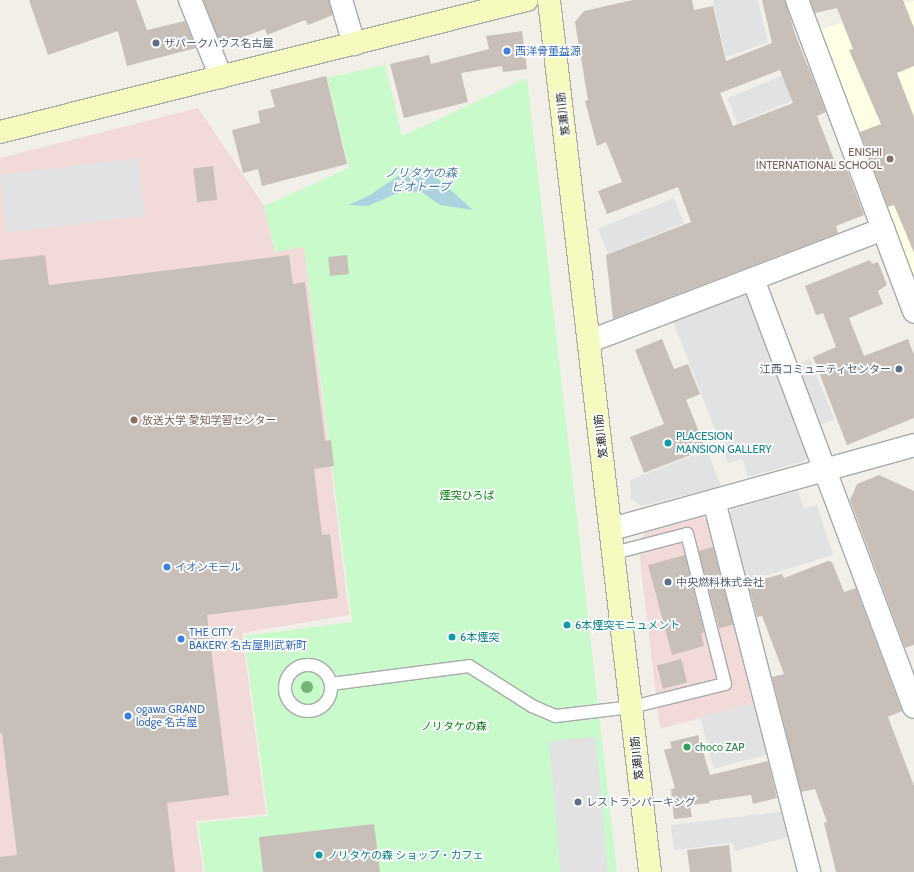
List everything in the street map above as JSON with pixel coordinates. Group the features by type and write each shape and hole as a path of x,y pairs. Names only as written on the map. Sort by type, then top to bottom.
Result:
{"street":[{"path":"190,0 221,77"},
{"path":"341,0 354,44"},
{"path":"0,132 527,0"},
{"name":"笈瀬川筋","path":"549,0 612,529 650,872"},
{"path":"797,0 914,312"},
{"path":"590,341 883,229"},
{"path":"752,279 827,470 914,707"},
{"path":"612,529 914,445"},
{"path":"714,501 809,872"}],"lane":[{"path":"331,684 468,666 532,706 556,716 632,708 725,684 687,534 614,553"}],"shaded area":[{"path":"713,0 758,0 768,42 726,57"},
{"name":"ENISHI INTERNATIONAL SCHOOL","path":"914,1 914,286 818,31 886,6"},
{"path":"809,65 819,90 738,123 727,98"},
{"name":"イオンモール","path":"198,108 264,206 275,252 304,247 349,615 242,633 266,814 196,821 203,872 0,872 0,158"},
{"path":"138,158 145,216 7,233 0,175"},
{"path":"674,198 684,223 608,254 598,229"},
{"path":"739,290 749,295 809,451 805,461 748,477 743,459 728,463 671,316"},
{"path":"810,359 834,419 816,427 791,366"},
{"path":"707,450 721,486 642,506 631,499 630,480"},
{"path":"798,491 804,509 817,505 833,555 742,583 725,520 732,509"},
{"path":"703,517 711,523 758,702 660,729 638,543 645,533"},
{"path":"758,702 772,753 714,769 700,718"},
{"name":"レストランパーキング","path":"596,737 608,872 561,872 549,741"},
{"path":"787,811 793,836 735,851 733,843 674,850 671,825"}],"green space":[{"name":"ノリタケの森","path":"385,65 402,136 527,78 617,872 205,872 198,823 268,816 244,636 352,622 304,247 275,252 264,206 349,168 327,78"}],"water":[{"name":"ノリタケの森 ビオトープ","path":"426,168 473,210 440,205 423,193 402,191 368,206 349,205 370,195 407,170"}],"building":[{"path":"29,0 136,0 147,30 185,21 196,48 127,66 118,31 48,55"},
{"path":"203,0 329,0 333,15 308,25 305,20 267,35 265,29 221,45"},
{"path":"633,0 692,0 694,10 713,6 726,61 772,43 762,0 785,0 795,34 826,112 817,116 838,170 846,167 864,215 836,226 838,233 613,319 606,255 691,222 678,187 607,214 598,191 622,182 606,142 597,146 585,101 588,100 575,22 584,11","holes":["780,70 793,103 733,126 720,93"]},
{"name":"ENISHI INTERNATIONAL SCHOOL","path":"810,0 903,0 914,28 914,66 897,73 914,117 914,253 894,205 888,207 860,132 881,124 849,50 853,49 837,8 815,13"},
{"path":"522,31 527,69 503,72 502,66 461,73 468,102 404,118 390,64 429,55 431,64 489,49 486,36"},
{"path":"326,76 347,164 262,186 258,169 243,173 232,130 260,123 258,111 275,107 270,90"},
{"path":"213,166 217,200 197,202 193,168"},
{"name":"イオンモール","path":"45,255 49,285 289,255 293,284 305,282 325,441 331,440 334,466 314,469 322,535 330,534 338,598 207,615 229,795 167,803 175,872 0,872 0,857 17,855 2,733 0,733 0,260"},
{"path":"347,255 349,274 330,276 328,257"},
{"path":"870,260 872,264 878,262 887,285 878,291 883,304 849,318 864,356 908,339 914,355 914,418 847,445 813,357 836,347 823,313 816,315 805,286"},
{"path":"662,339 674,369 688,364 700,394 686,400 706,449 644,473 630,437 664,424 635,350"},
{"path":"879,475 914,491 914,645 905,648 850,500 857,484"},
{"path":"713,547 734,624 719,628 699,551"},
{"path":"685,555 704,632 701,634 704,646 672,655 648,565"},
{"path":"828,561 832,562 844,592 856,588 902,711 888,717 914,786 914,872 836,872 824,823 827,822 815,789 801,792 772,677 784,674 762,616 757,617 748,583 782,574 784,578"},
{"path":"681,659 687,682 663,689 657,665"},
{"path":"698,735 710,775 768,761 777,798 753,804 751,795 709,801 710,803 690,805 692,817 674,819 671,789 675,788 664,750 672,748 670,742"},
{"name":"ノリタケの森 ショップ・カフェ","path":"374,824 380,872 263,872 259,837"},
{"path":"729,845 732,872 690,872 687,850"}],"place":[{"name":"ザパークハウス名古屋","path":"156,43"},
{"name":"西洋骨董益源","path":"507,51"},
{"name":"ENISHI INTERNATIONAL SCHOOL","path":"890,159"},
{"name":"江西コミュニティセンター","path":"899,369"},
{"name":"放送大学 愛知学習センター","path":"134,420"},
{"name":"PLACESION MANSION GALLERY","path":"668,443"},
{"name":"イオンモール","path":"167,567"},
{"name":"中央燃料株式会社","path":"668,582"},
{"name":"6本煙突モニュメント","path":"567,625"},
{"name":"6本煙突","path":"452,637"},
{"name":"THE CITY BAKERY 名古屋則武新町","path":"181,639"},
{"name":"ogawa GRAND lodge 名古屋","path":"128,716"},
{"name":"choco ZAP","path":"687,747"},
{"name":"レストランパーキング","path":"578,802"},
{"name":"ノリタケの森 ショップ・カフェ","path":"319,855"}],"park label":[{"name":"煙突ひろば","path":"467,495"}]}
